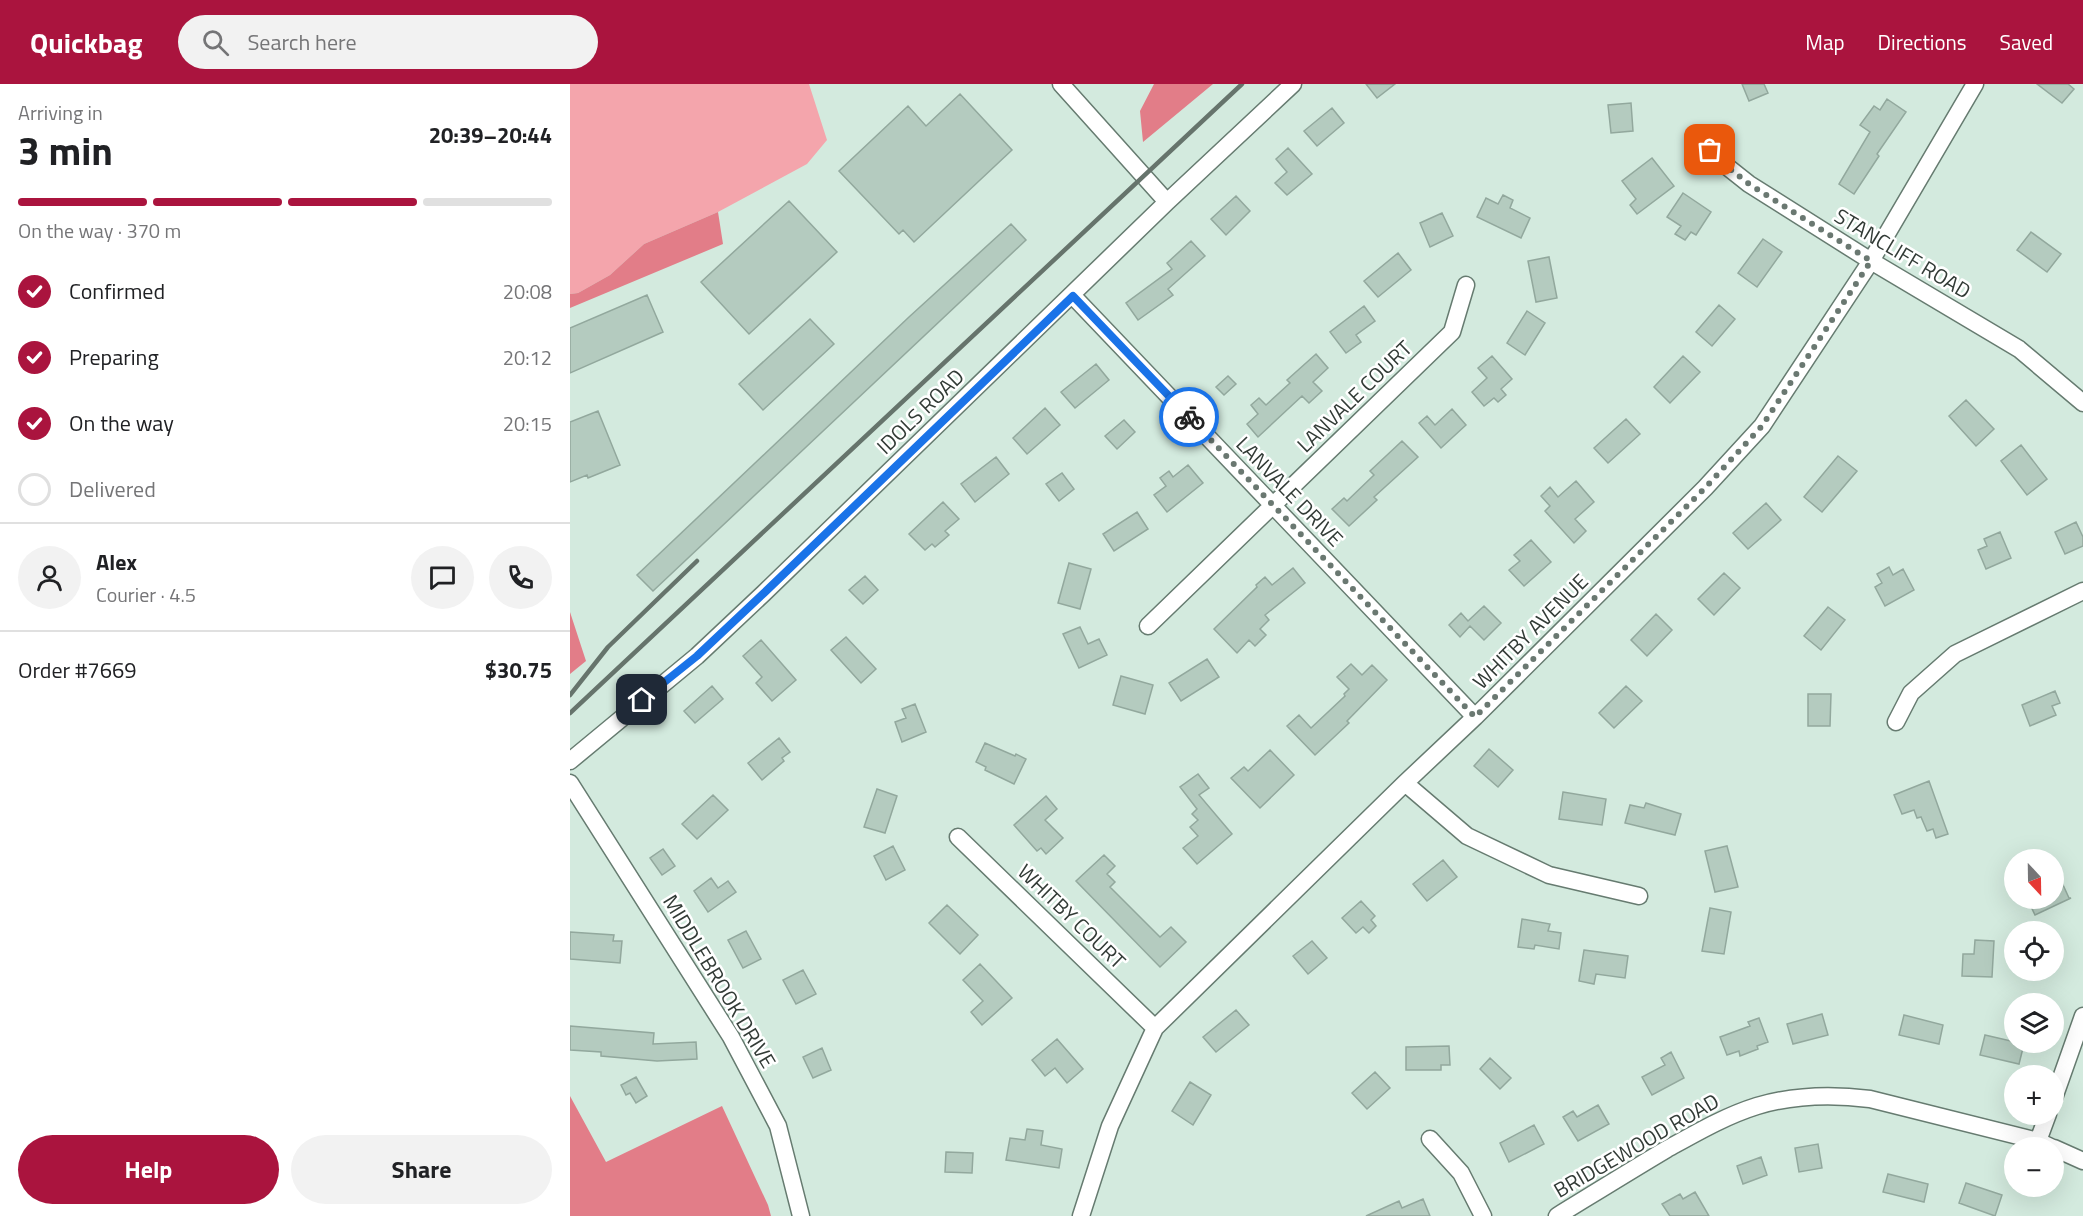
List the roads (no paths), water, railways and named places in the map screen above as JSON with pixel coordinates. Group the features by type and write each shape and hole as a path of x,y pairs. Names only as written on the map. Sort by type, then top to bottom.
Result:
{"street":[{"path":"1061,84 1167,202"},
{"name":"IDOLS ROAD","path":"570,761 697,656 1073,296 1167,202 1293,84"},
{"name":"WHITBY AVENUE","path":"1081,1216 1110,1126 1155,1028 1475,717 1705,488 1762,426 1871,261 1975,84"},
{"name":"STANCLIFF ROAD","path":"1700,139 1720,161 1749,184 1871,261 2019,349 2083,403"},
{"name":"LANVALE COURT","path":"1148,626 1452,332 1466,285"},
{"name":"LANVALE DRIVE","path":"1073,296 1475,717"},
{"path":"1896,722 1911,693 1955,654 2083,591"},
{"name":"MIDDLEBROOK DRIVE","path":"570,783 731,1037 778,1126 801,1216"},
{"path":"1405,783 1467,836 1549,875 1639,896"},
{"name":"WHITBY COURT","path":"958,837 1155,1028"},
{"path":"2064,1070 2083,1016"},
{"name":"BRIDGEWOOD ROAD","path":"1557,1216 1709,1125 1758,1106 1789,1099 1845,1095 1870,1099 2017,1137"},
{"path":"1430,1139 1461,1173 1483,1216"},
{"name":"BRIDGEWOOD ROAD","path":"2064,1152 2083,1161"}],"railway":[{"path":"570,713 1242,84"},
{"path":"570,695 608,647 697,561"}]}
